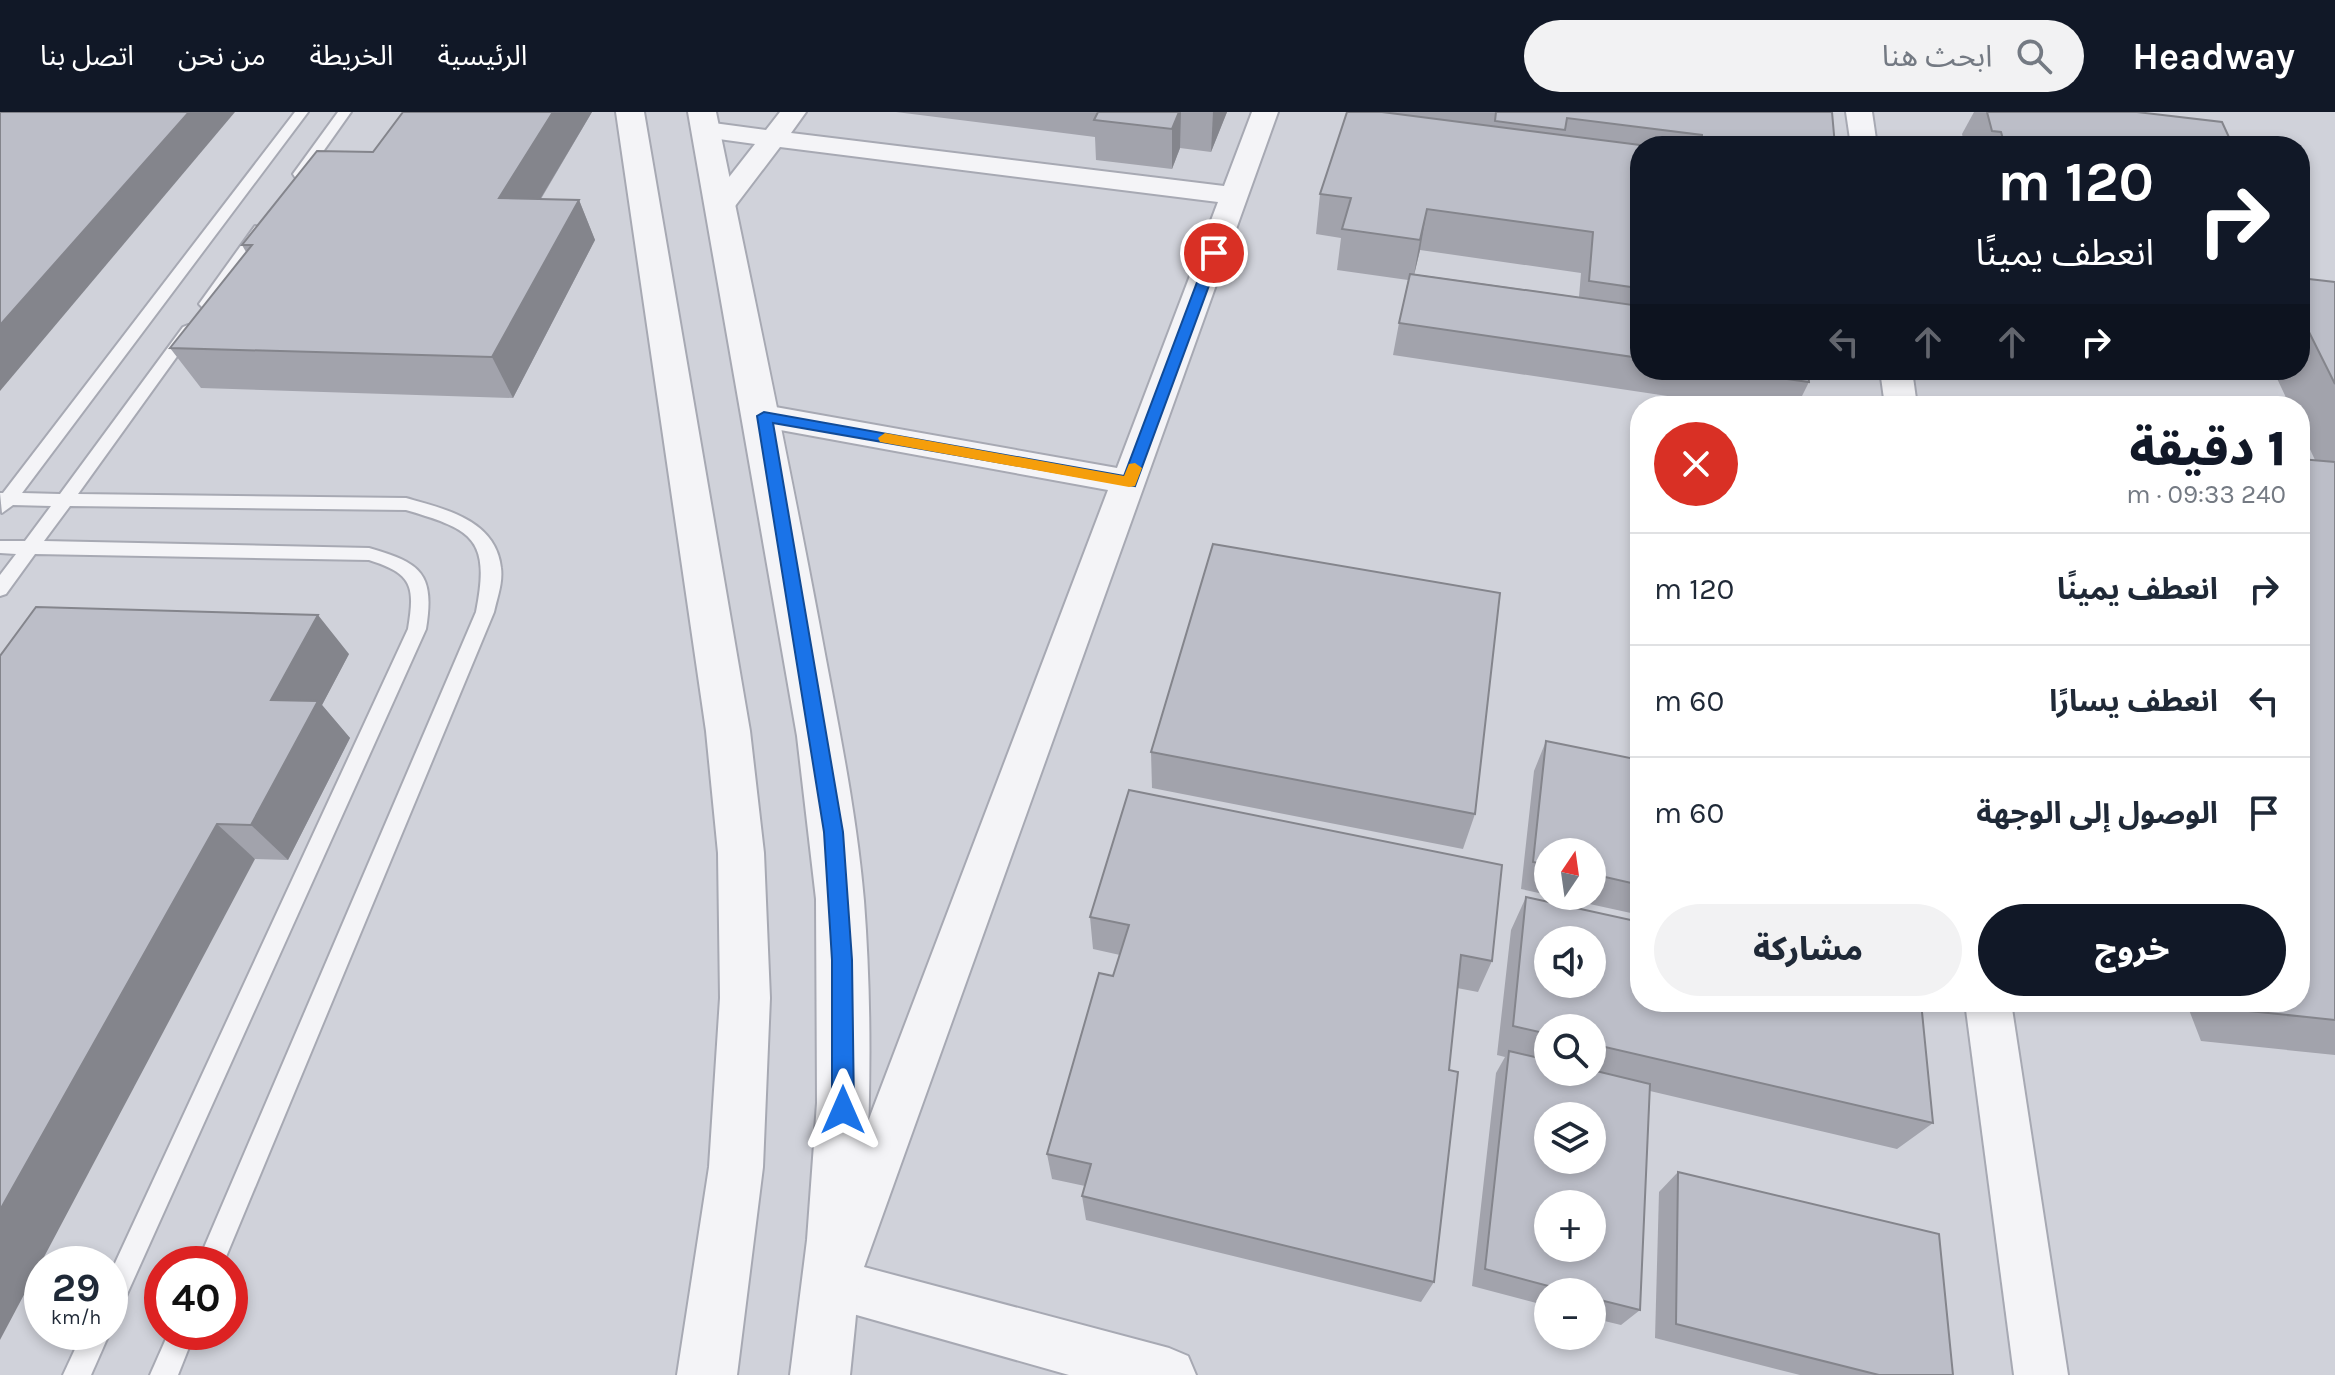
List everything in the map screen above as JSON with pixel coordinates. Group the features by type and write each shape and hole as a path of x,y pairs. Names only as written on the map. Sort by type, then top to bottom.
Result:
{"street":[{"path":"630,112 728,731 741,853 745,998 736,1167 707,1375"},
{"path":"719,208 793,112"},
{"path":"832,1285 1265,112"},
{"path":"1859,112 1863,136"},
{"path":"820,1375 832,1285 843,1110 842,960 833,832 764,416 719,208 704,121 772,138 1235,196"},
{"path":"764,416 1129,482"},
{"path":"1989,1012 2041,1375"},
{"path":"832,1285 1169,1375"}],"lane":[{"path":"3,503 302,112"},
{"path":"289,189 345,112"},
{"path":"0,589 271,215"},
{"path":"3,503 66,498 406,504 451,516 479,537 492,568 485,612 218,1246"},
{"path":"0,547 369,554 401,562 417,575 424,594 417,629 128,1263"},
{"path":"77,1375 89,1350"},
{"path":"164,1375 174,1350"}],"shaded area":[{"path":"0,112 2335,112 2335,1375 0,1375"}],"building":[{"path":"0,112 189,112 0,325"},
{"path":"403,112 553,112 499,198 579,200 492,357 170,348 252,245 242,245 317,151 373,152"},
{"path":"1098,112 1179,112 1172,129 1094,120"},
{"path":"1347,112 1382,112 1630,144 1630,287 1589,281 1593,232 1427,209 1420,240 1342,229 1351,198 1320,194"},
{"path":"1496,112 1832,112 1834,136 1702,136 1567,118 1565,130 1495,121"},
{"path":"1987,112 2137,112 2222,122 2228,136 2002,136 2001,132 1992,131"},
{"path":"1410,274 1630,305 1630,357 1399,323"},
{"path":"2310,279 2335,282 2335,384 2310,334"},
{"path":"2310,460 2335,462 2335,1020 2259,1012 2310,1012"},
{"path":"1213,544 1500,593 1475,814 1151,752"},
{"path":"36,607 318,615 271,700 318,701 251,825 217,824 0,1210 0,656"},
{"path":"1546,741 1630,758 1630,883 1606,877 1606,838 1536,838"},
{"path":"1129,790 1502,865 1492,961 1461,955 1449,1070 1458,1072 1434,1282 1082,1196 1091,1164 1047,1154 1099,973 1113,976 1129,925 1090,917"},
{"path":"1526,897 1534,899 1534,910 1585,910 1630,920 1630,1012 1922,1012 1933,1123 1606,1047 1606,1014 1534,1014 1534,1031 1513,1026"},
{"path":"1509,1051 1534,1057 1534,1086 1606,1086 1606,1073 1650,1084 1640,1310 1606,1302 1606,1278 1534,1278 1534,1282 1485,1269"},
{"path":"1678,1172 1939,1234 1953,1375 1879,1375 1676,1324"}],"slow traffic":[{"path":"885,438 1129,482 1135,468"}],"route":[{"path":"843,1110 842,960 833,832 764,416 1129,482 1214,253"}]}
